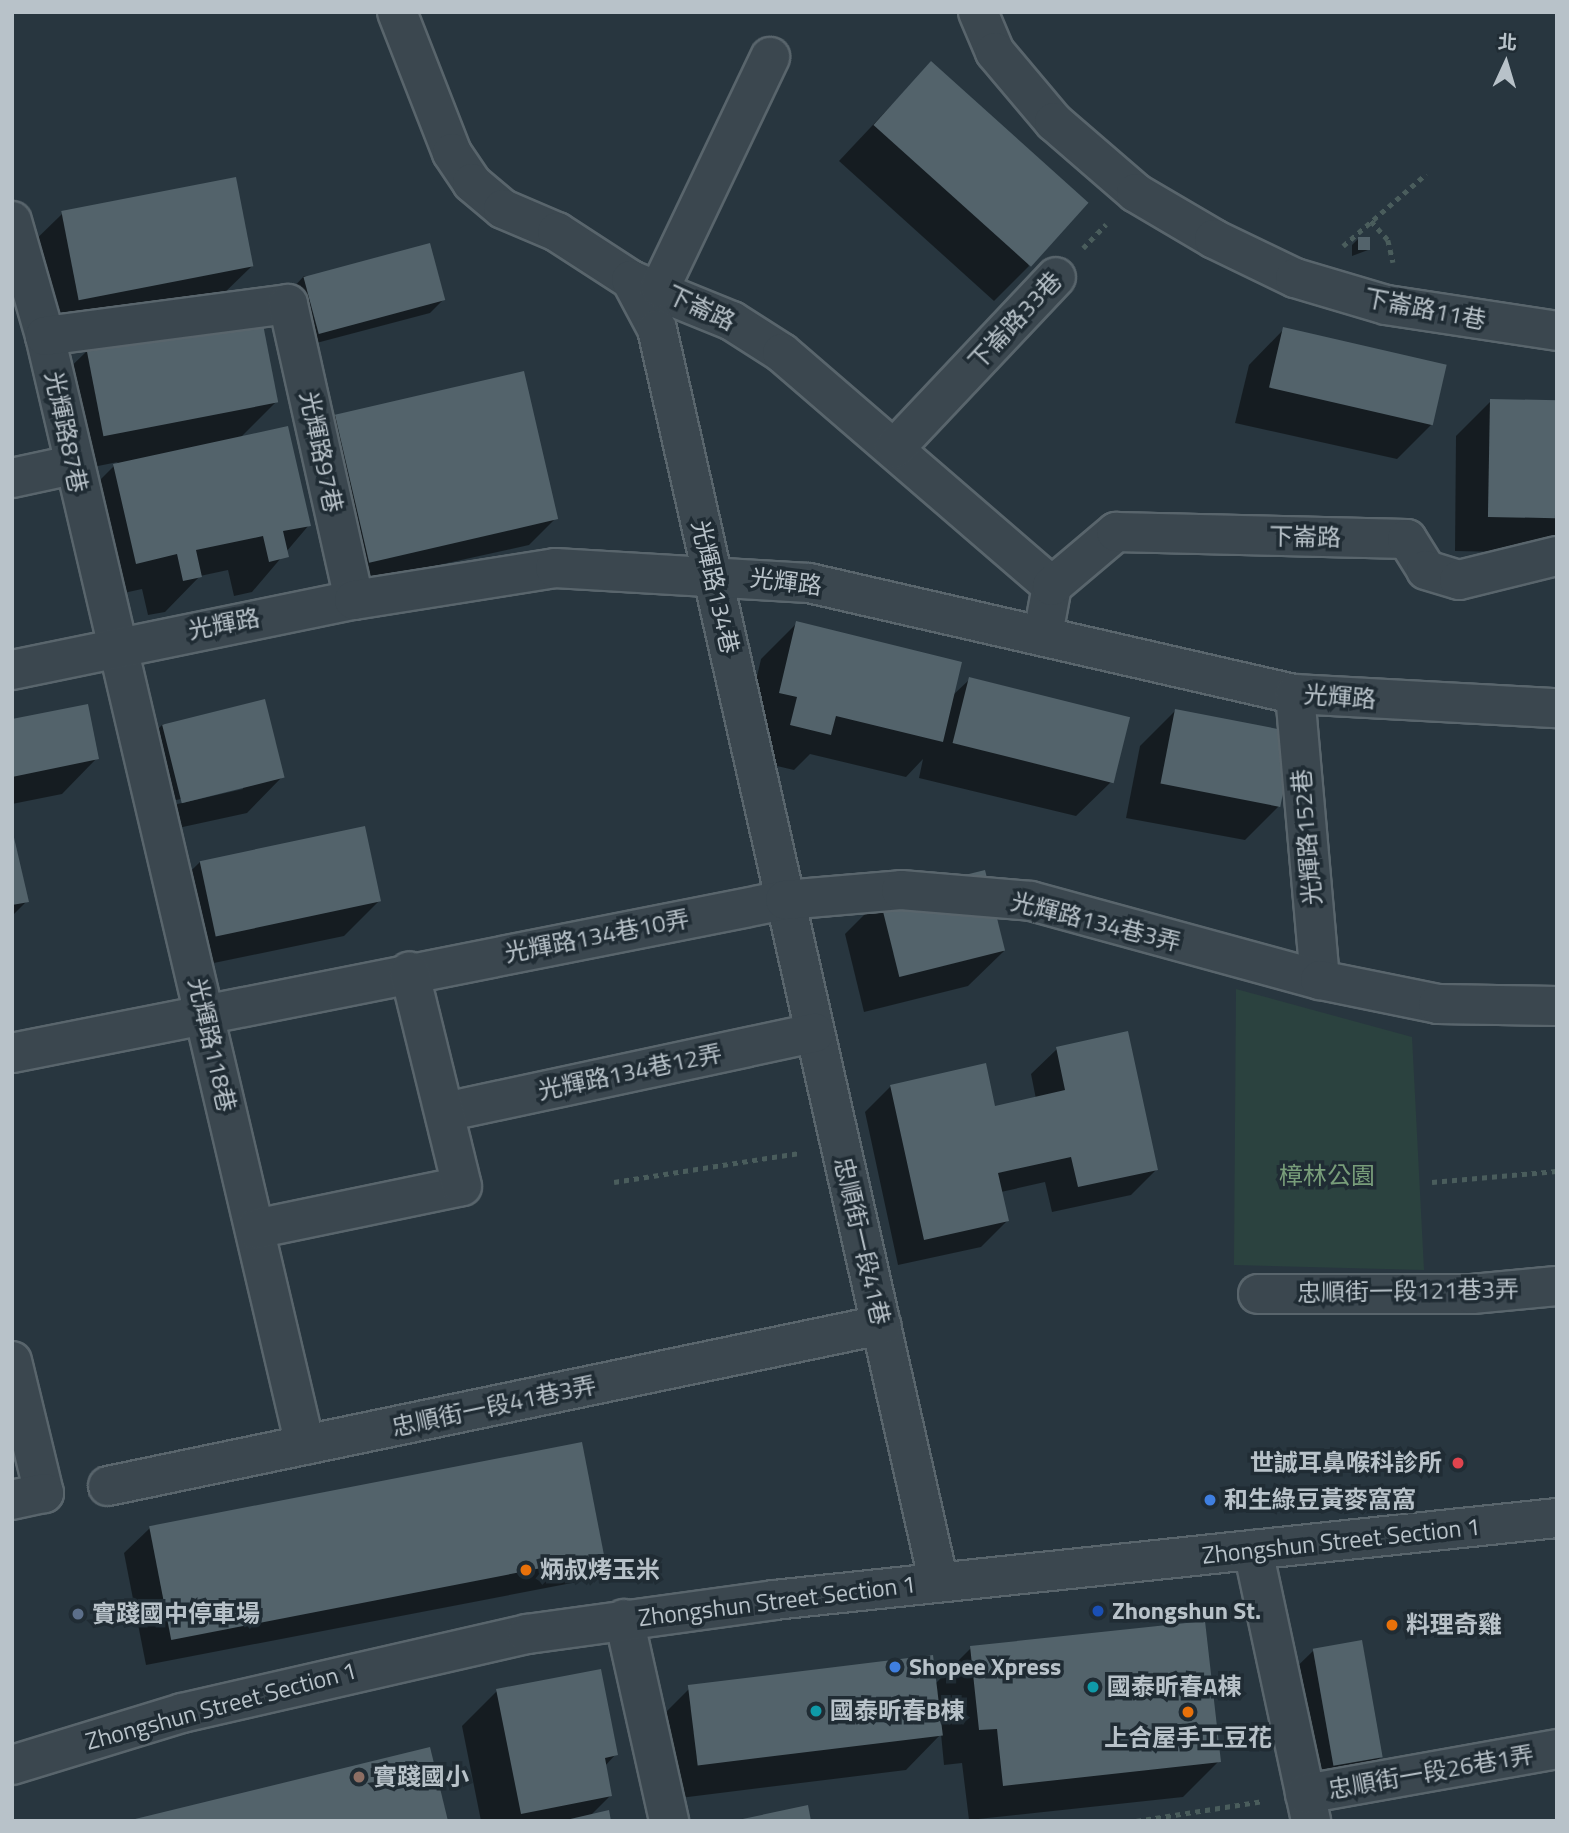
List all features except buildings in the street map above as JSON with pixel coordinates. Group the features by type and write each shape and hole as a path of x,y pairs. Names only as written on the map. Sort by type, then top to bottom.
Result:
{"street":[{"name":"下崙路","path":"397,12 452,153 472,183 503,209 557,232 645,284 782,353 1052,586 1116,532 1407,539 1426,570 1459,580 1557,556"},
{"path":"978,12 995,52 1054,122 1136,193"},
{"path":"645,284 770,57"},
{"name":"下崙路11巷","path":"1136,193 1295,278 1430,316 1557,331"},
{"name":"光輝路87巷","path":"12,221 45,336 114,645"},
{"name":"下崙路33巷","path":"894,449 1056,277"},
{"name":"光輝路134巷","path":"645,284 785,900"},
{"name":"光輝路97巷","path":"45,336 288,304 354,600"},
{"path":"12,478 72,465"},
{"name":"光輝路","path":"12,670 114,645 354,600 555,568 712,573 899,600 1295,694 1557,708"},
{"path":"1043,634 1052,586"},
{"name":"光輝路118巷","path":"114,645 205,1013 305,1445"},
{"name":"光輝路152巷","path":"1295,694 1320,980"},
{"name":"光輝路134巷3弄","path":"785,900 901,890 1031,901 1320,980 1438,1004 1557,1006"},
{"name":"光輝路134巷10弄","path":"12,1053 409,971 785,900"},
{"name":"忠順街一段41巷","path":"785,900 939,1583"},
{"path":"255,1229 462,1186 409,971"},
{"name":"光輝路134巷12弄","path":"445,1112 816,1033"},
{"name":"忠順街一段121巷3弄","path":"1258,1294 1472,1294 1557,1286"},
{"name":"忠順街一段41巷3弄","path":"108,1486 881,1325"},
{"path":"12,1361 44,1493 12,1500"},
{"name":"Zhongshun Street Section 1","path":"12,1765 335,1674 624,1619 1557,1518"},
{"path":"1253,1550 1308,1808"},
{"path":"624,1619 670,1821"},
{"name":"忠順街一段26巷1弄","path":"1308,1808 1557,1749"}],"path":[{"path":"1352,251 1343,246 1426,174"},
{"name":"下崙路33巷","path":"1056,277 1136,193"},
{"path":"614,1182 841,1147"},
{"path":"1432,1182 1557,1171"},
{"path":"1136,1821 1308,1808"}],"green space":[{"name":"樟林公園","path":"1236,989 1412,1037 1424,1270 1234,1265"}],"place":[{"name":"世誠耳鼻喉科診所","path":"1458,1463"},
{"name":"和生綠豆黃麥窩窩","path":"1210,1500"},
{"name":"炳叔烤玉米","path":"526,1570"},
{"name":"Zhongshun St.","path":"1098,1611"},
{"name":"實踐國中停車場","path":"78,1614"},
{"name":"料理奇雞","path":"1392,1625"},
{"name":"Shopee Xpress","path":"895,1667"},
{"name":"國泰昕春A棟","path":"1093,1687"},
{"name":"國泰昕春B棟","path":"816,1711"},
{"name":"上合屋手工豆花","path":"1188,1712"},
{"name":"實踐國小","path":"359,1777"}]}
